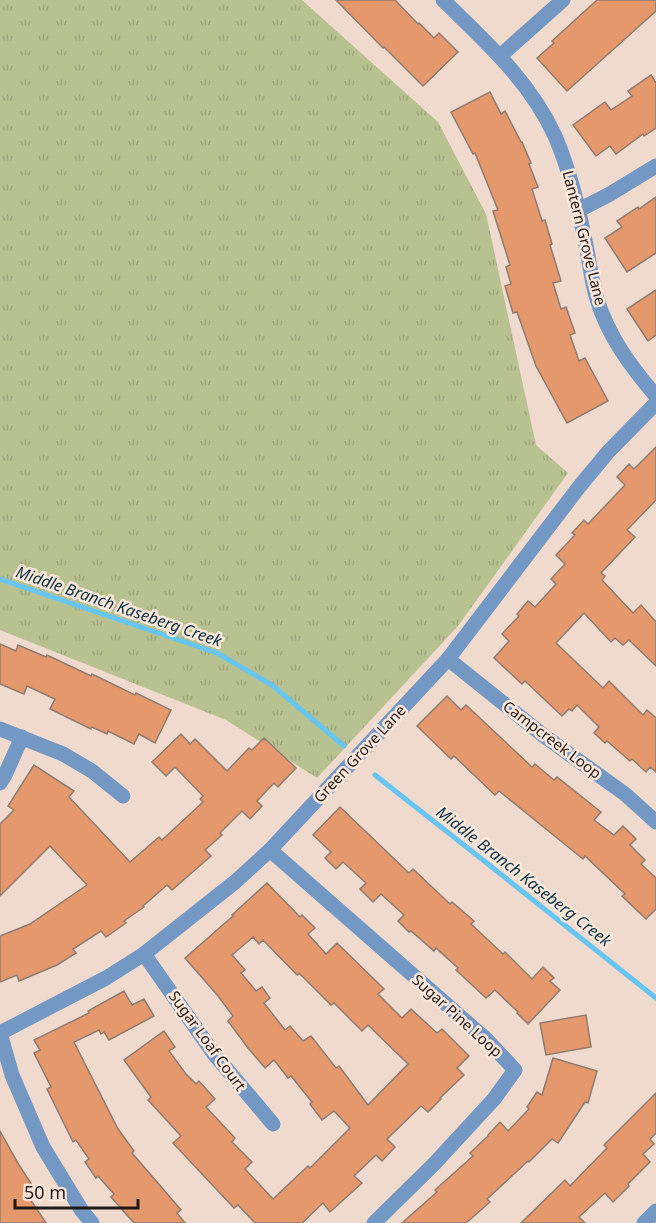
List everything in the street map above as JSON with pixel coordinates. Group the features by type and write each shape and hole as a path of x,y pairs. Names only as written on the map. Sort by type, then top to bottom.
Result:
{"street":[{"name":"Lantern Grove Lane","path":"443,0 500,56 532,96 554,135 569,173 579,210 597,299 614,341 656,396"},
{"path":"500,56 563,0"},
{"path":"579,210 656,166"},
{"name":"Green Grove Lane","path":"0,1033 106,978 144,954 235,882 270,850 448,660 608,452 656,403"},
{"name":"Campcreek Loop","path":"448,660 544,736 625,794 656,822"},
{"path":"0,729 63,754 92,771 123,796"},
{"path":"0,783 22,737"},
{"name":"Sugar Pine Loop","path":"270,850 487,1041 515,1070 494,1099 435,1163 374,1223"},
{"name":"Sugar Loaf Court","path":"144,954 214,1054 273,1124"},
{"path":"0,1033 12,1075 43,1147 92,1223"},
{"path":"644,1223 656,1211"}],"green space":[{"path":"0,0 302,0 438,122 486,214 536,445 568,473 458,626 317,778 226,720 0,630"}],"building":[{"path":"336,0 395,0 434,38 439,33 458,52 423,86"},
{"path":"597,0 656,0 656,11 567,91 537,58"},
{"path":"651,75 656,83 656,128 644,136 643,134 616,154 610,146 596,156 573,125 605,102 611,110 632,96 628,91"},
{"path":"490,92 501,114 505,111 531,163 529,164 538,187 532,189 542,221 545,220 561,281 553,283 561,309 566,307 575,333 570,335 579,361 585,358 608,401 567,423 536,366 517,312 513,313 505,286 511,284 506,267 510,265 493,211 498,210 475,153 473,154 451,112"},
{"path":"656,197 656,253 627,272 605,238 622,227 617,221"},
{"path":"656,290 656,335 648,341 627,309"},
{"path":"656,447 656,500 627,530 635,537 601,573 605,576 602,580 633,613 641,605 656,622 656,666 629,640 623,645 615,638 611,642 584,613 556,643 603,688 609,681 643,715 647,710 656,718 656,772 650,767 646,772 632,759 630,761 594,733 599,727 577,705 572,711 569,709 562,716 525,681 522,684 494,658 509,641 502,634 519,616 517,614 528,601 535,607 556,584 551,579 565,564 556,555 575,535 572,533 584,520 588,524 625,485 617,477 629,464 634,469"},
{"path":"0,644 16,651 18,645 46,657 47,655 171,710 155,743 139,734 134,744 108,731 107,734 92,727 91,729 50,709 55,699 27,686 24,694 0,684"},
{"path":"447,696 461,710 466,705 532,767 535,764 554,780 557,777 601,812 594,820 614,835 623,826 636,839 630,845 645,860 641,864 656,878 656,909 646,919 622,896 625,894 585,856 583,859 499,791 495,795 454,756 451,759 417,726"},
{"path":"181,734 190,744 195,739 227,771 249,748 252,750 264,738 296,768 278,787 274,783 257,801 262,806 250,819 242,811 220,833 222,835 205,850 211,856 172,890 167,885 144,907 124,921 126,923 106,937 101,931 73,949 76,953 57,965 19,981 17,975 0,982 0,936 30,924 87,885 50,846 0,896 0,824 14,810 8,806 34,765 74,791 69,797 130,862 159,837 162,840 203,802 200,799 203,796 175,767 166,776 152,762"},
{"path":"340,807 409,873 413,869 450,904 452,902 474,921 471,924 503,954 505,952 532,979 543,967 554,978 550,981 560,990 528,1024 495,990 486,998 436,948 434,951 411,931 409,932 398,921 404,915 381,894 373,902 360,889 366,883 343,862 336,869 325,858 331,852 313,835"},
{"path":"267,883 300,917 302,915 315,928 308,934 326,954 337,943 384,989 378,994 402,1018 411,1009 437,1033 442,1029 469,1056 457,1068 464,1075 441,1099 428,1112 421,1106 387,1139 395,1147 382,1161 376,1155 354,1176 362,1183 330,1212 323,1203 302,1223 255,1223 238,1205 234,1208 173,1143 181,1136 148,1100 151,1097 124,1060 164,1031 175,1047 169,1051 186,1074 196,1084 199,1081 215,1099 206,1107 235,1138 232,1142 252,1162 245,1169 273,1199 308,1166 310,1168 350,1128 334,1111 322,1120 310,1104 312,1102 291,1076 288,1078 274,1060 265,1068 228,1021 233,1016 185,958","holes":["253,937 259,944 263,940 297,975 299,973 331,1005 334,1003 362,1031 368,1025 408,1064 368,1105 339,1066 336,1068 311,1036 303,1041 290,1026 285,1030 264,1003 270,998 262,987 256,991 241,973 245,970 232,955"]},
{"path":"124,991 132,1005 144,999 154,1016 109,1040 104,1032 101,1034 99,1030 74,1042 118,1129 134,1151 132,1153 181,1210 177,1213 185,1223 134,1223 111,1197 114,1194 98,1176 96,1178 85,1162 89,1159 76,1140 73,1142 47,1089 51,1087 34,1053 40,1050 34,1040 89,1013 88,1011"},
{"path":"586,1015 591,1047 546,1055 540,1023"},
{"path":"553,1058 597,1071 588,1103 585,1102 558,1143 552,1139 487,1199 490,1202 466,1223 402,1223 473,1156 470,1153 500,1122 508,1131 529,1109 527,1107 537,1092 542,1095"},
{"path":"656,1093 656,1133 650,1139 654,1144 643,1154 650,1162 613,1202 605,1193 579,1217 585,1223 521,1223 565,1180 570,1186 607,1148 604,1145"},
{"path":"0,1131 34,1188 26,1193 46,1223 0,1223"}],"waterway":[{"name":"Middle Branch Kaseberg Creek","path":"0,579 217,653 272,685 344,746"},
{"name":"Middle Branch Kaseberg Creek","path":"375,775 656,998"}]}
